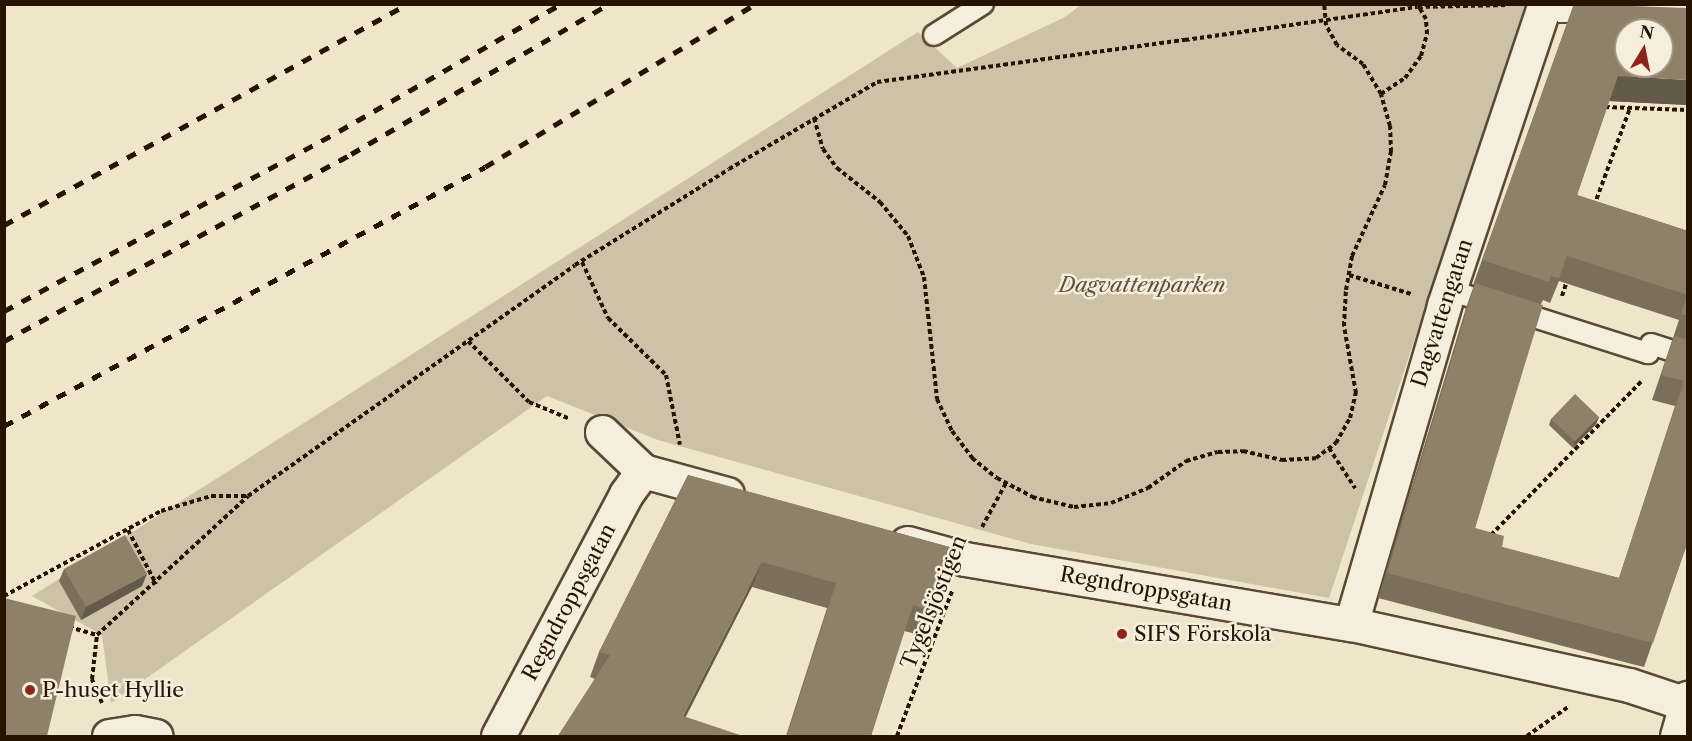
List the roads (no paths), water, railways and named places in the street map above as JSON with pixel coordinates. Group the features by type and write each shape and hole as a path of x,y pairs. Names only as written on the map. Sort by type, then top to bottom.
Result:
{"street":[{"name":"Dagvattengatan","path":"1351,624 1446,297 1546,4 1688,10"},
{"path":"602,432 644,471 753,501"},
{"name":"Regndroppsgatan","path":"498,736 626,494 644,471"},
{"name":"Regndroppsgatan","path":"875,534 965,559 1351,624 1629,685 1687,701"},
{"path":"1677,736 1687,701"},
{"path":"112,735 135,732 156,736"}],"lane":[{"path":"934,35 983,4"},
{"path":"1446,297 1552,322 1648,353 1651,344 1688,356"}],"railway":[{"path":"4,225 408,4"},
{"path":"4,311 339,131 561,4"},
{"path":"4,341 351,154 609,4"},
{"path":"4,426 485,167 755,4"}],"place":[{"name":"SIFS Förskola","path":"1122,634"},
{"name":"P-huset Hyllie","path":"30,690"}],"park label":[{"name":"Dagvattenparken","path":"1142,285"}]}
